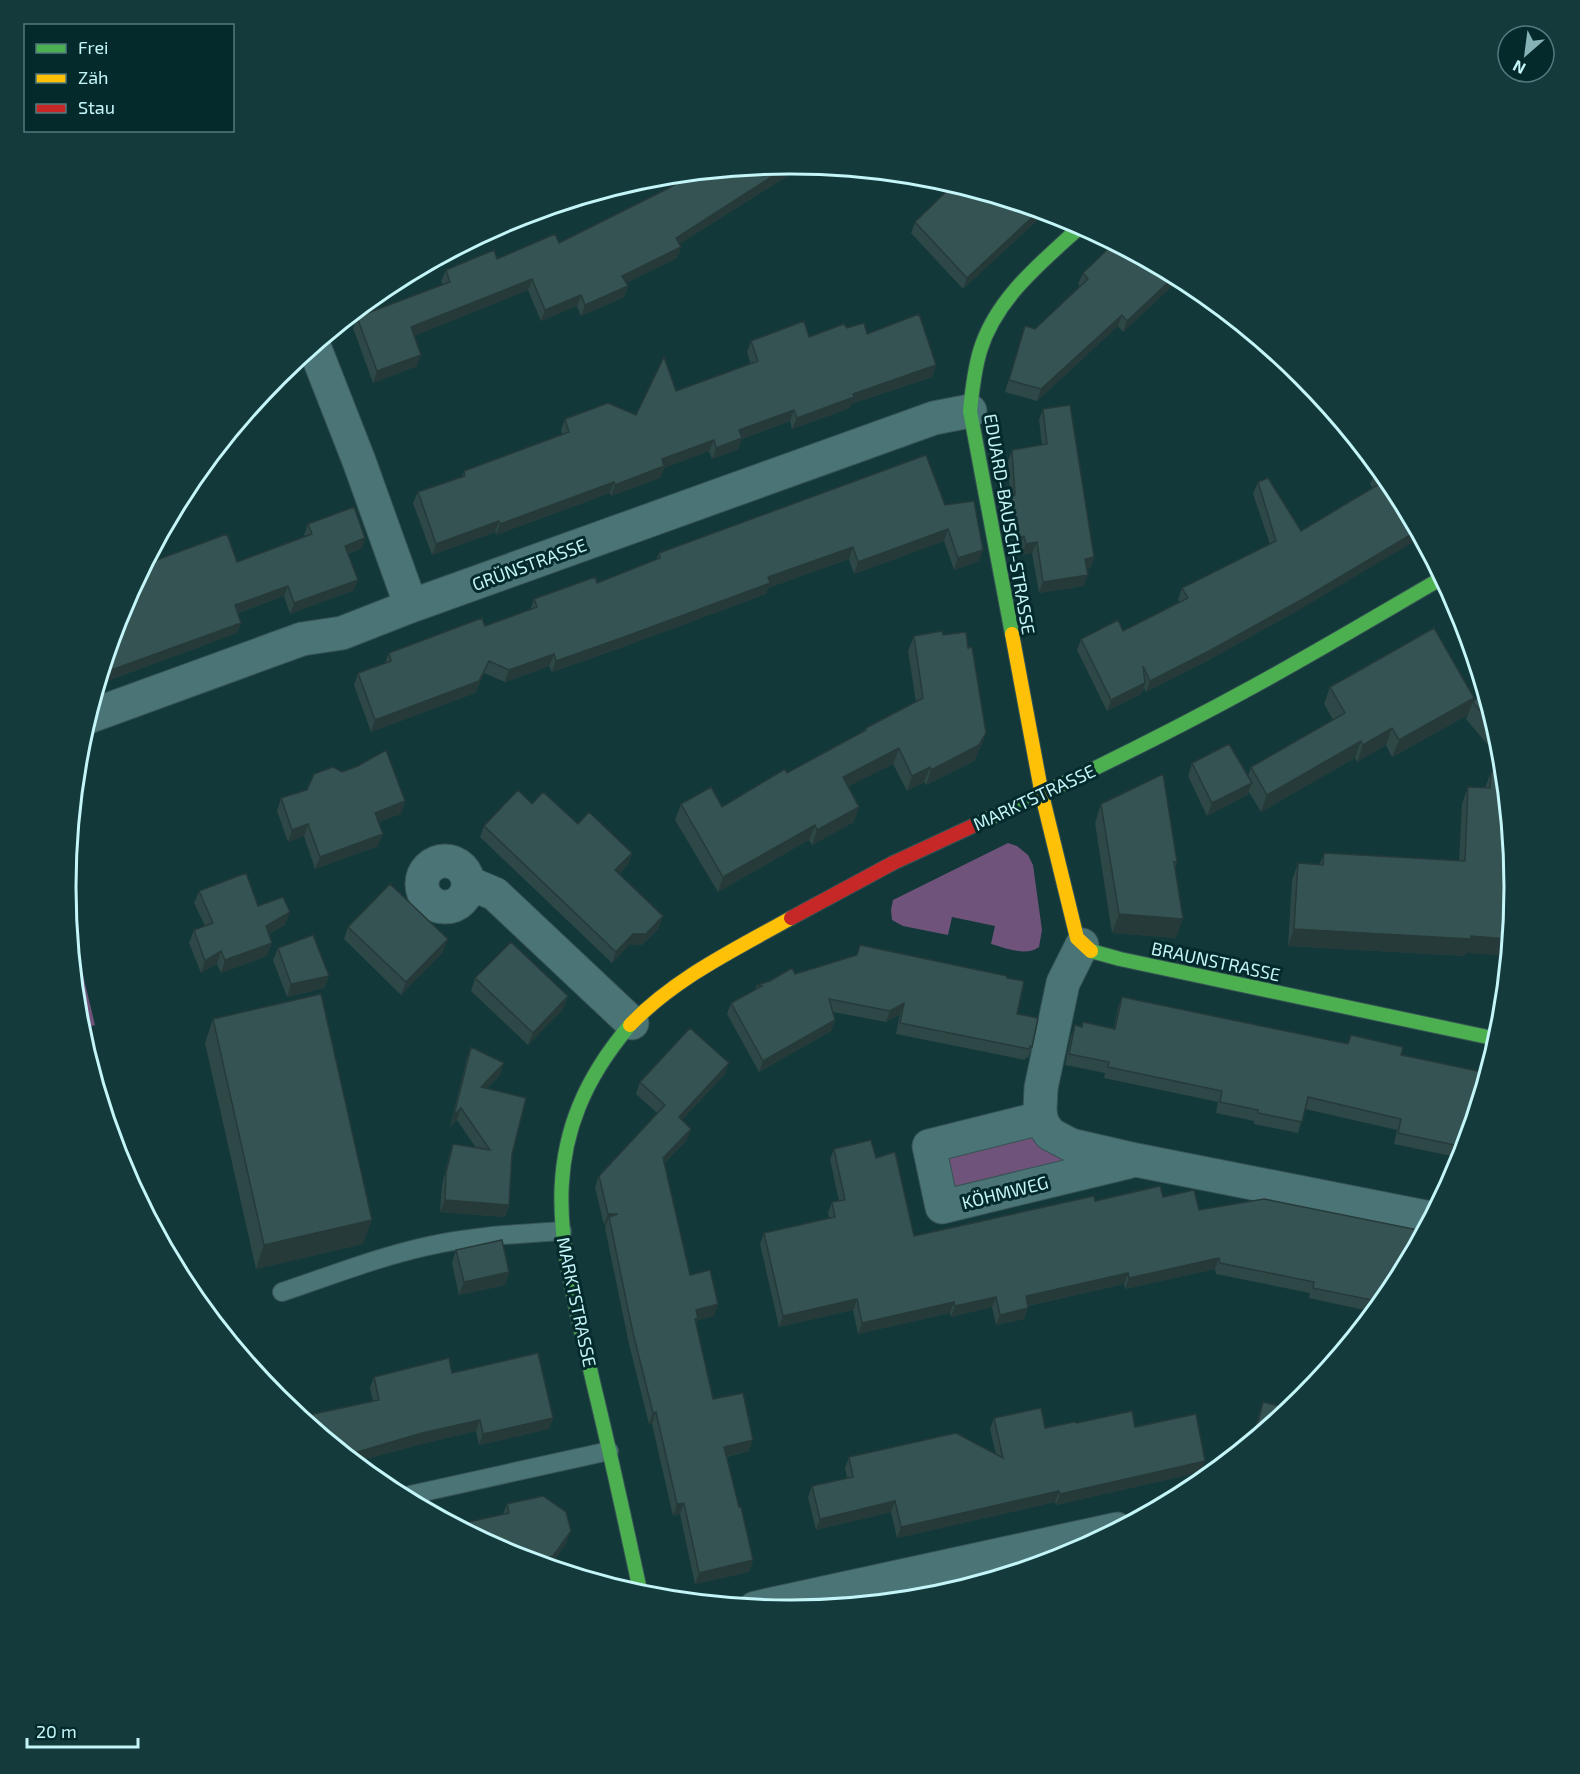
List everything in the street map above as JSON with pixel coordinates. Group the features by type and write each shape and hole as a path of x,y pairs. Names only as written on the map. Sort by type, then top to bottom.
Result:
{"street":[{"name":"EDUARD-BAUSCH-STRASSE","path":"1042,795 970,411 976,358 994,316 1012,292 1074,233"},
{"path":"317,354 411,606"},
{"name":"GRÜNSTRASSE","path":"98,713 302,639 342,633 934,417 970,411"},
{"name":"MARKTSTRASSE","path":"639,1584 572,1292 561,1231 561,1183 571,1127 579,1105 607,1052 650,1005 711,963 915,852 1042,795 1256,685 1436,586"},
{"path":"1041,1118 1041,1088 1063,983 1082,945 1074,931 1042,795"},
{"path":"468,884 495,894 632,1023"},
{"name":"BRAUNSTRASSE","path":"1082,945 1090,951 1120,959 1488,1036"},
{"name":"KÖHMWEG","path":"1136,1160 942,1207 929,1146 1041,1118 1050,1134 1062,1141 1136,1160 1423,1217"},
{"path":"792,1600 1086,1536"}],"lane":[{"path":"282,1292 386,1257 428,1246 461,1240 561,1231"},
{"path":"416,1494 609,1451"}],"shaded area":[{"path":"1008,843 1017,846 1028,855 1033,865 1042,930 1039,947 1022,952 991,944 995,926 952,917 948,935 903,926 892,920 893,900"},
{"path":"82,970 95,1025 90,1026"},
{"path":"1036,1137 1079,1161 954,1190 947,1157"}],"building":[{"path":"775,174 676,238 681,247 622,276 628,286 585,305 581,295 545,310 532,279 411,327 421,355 377,371 358,320 367,313 450,282 446,270 494,250 497,259 555,234 559,243 677,183 697,180"},
{"path":"947,191 1033,216 967,278 915,222"},
{"path":"1108,248 1168,283 1127,321 1122,315 1041,389 1009,380 1025,326 1035,329 1088,279 1083,273"},
{"path":"919,314 936,365 853,394 854,397 797,418 794,410 739,430 742,438 716,448 714,440 662,459 664,466 615,485 614,482 500,524 499,521 436,544 418,492 465,476 464,471 569,432 565,419 608,403 636,415 664,357 676,391 758,361 751,341 804,321 809,337 844,324 847,328 864,323 867,334"},
{"path":"1070,405 1094,557 1085,559 1088,575 1043,582 1037,542 1026,544 1024,536 1019,538 1011,496 1015,495 1012,450 1047,444 1043,409"},
{"path":"926,455 945,505 974,501 983,550 958,558 948,529 858,562 853,547 768,577 770,583 556,661 554,654 509,670 489,661 479,681 375,720 358,673 391,661 389,653 482,618 485,626 537,607 534,599 595,577 597,583 660,558 659,553"},
{"path":"1268,478 1301,531 1378,485 1411,535 1308,596 1150,681 1143,666 1145,683 1111,700 1081,639 1118,620 1123,631 1188,598 1182,588 1276,541 1258,482"},
{"path":"354,507 365,538 345,546 358,580 294,603 288,586 235,605 241,623 110,670 131,614 156,560 227,534 237,562 312,534 308,524"},
{"path":"1434,628 1474,698 1399,740 1392,728 1363,745 1361,741 1267,795 1251,767 1345,713 1330,687"},
{"path":"942,631 943,635 966,632 968,648 972,647 986,733 979,745 931,770 930,767 912,776 899,748 843,777 859,807 817,830 815,825 723,877 681,804 711,787 722,807 785,769 787,773 923,698 914,636"},
{"path":"1478,698 1481,712 1473,702"},
{"path":"1229,744 1252,783 1212,803 1192,763"},
{"path":"386,750 405,801 375,813 383,834 320,857 308,824 292,830 281,798 307,790 314,774 333,767 342,772"},
{"path":"1491,772 1494,772 1502,840 1504,887 1502,938 1471,936 1471,939 1294,929 1298,863 1323,865 1324,853 1465,861 1468,787 1490,788"},
{"path":"1163,774 1177,862 1174,862 1183,919 1119,914 1101,804"},
{"path":"518,790 532,804 543,792 578,824 589,812 632,853 615,870 663,916 646,934 633,934 616,952 484,826"},
{"path":"246,873 258,906 283,897 290,912 266,926 272,943 225,960 221,951 205,961 194,930 213,923 199,891"},
{"path":"390,884 448,939 406,982 348,927"},
{"path":"313,935 329,976 291,984 278,948"},
{"path":"511,942 568,996 533,1033 475,978"},
{"path":"860,945 1024,981 1017,1014 1038,1018 1032,1047 1030,1046 1029,1049 900,1023 904,1003 890,1011 829,999 835,1020 763,1061 731,1003 762,986 757,985 770,981 792,968 795,974 857,955"},
{"path":"321,994 372,1220 264,1245 213,1019"},
{"path":"1122,997 1348,1044 1351,1035 1403,1047 1401,1055 1479,1071 1455,1145 1398,1133 1401,1119 1308,1097 1302,1122 1258,1113 1258,1110 1220,1102 1222,1091 1108,1067 1109,1062 1069,1054 1075,1025 1082,1027 1083,1022 1115,1029"},
{"path":"690,1028 729,1063 679,1117 691,1129 663,1158 690,1275 710,1270 718,1304 696,1310 698,1318 695,1319 713,1399 743,1393 753,1440 724,1447 753,1560 699,1573 684,1503 677,1504 656,1412 653,1413 633,1333 609,1217 618,1214 608,1214 599,1176 665,1105 640,1082"},
{"path":"471,1047 504,1063 481,1087 526,1098 512,1154 509,1205 445,1200 446,1173 453,1144 490,1150 461,1108 454,1115"},
{"path":"871,1140 876,1158 895,1152 914,1236 1094,1196 1095,1201 1160,1186 1163,1197 1194,1190 1199,1210 1264,1199 1416,1230 1371,1300 1313,1288 1314,1282 1220,1263 1219,1258 1129,1278 1128,1273 1026,1296 1028,1308 1000,1315 996,1297 955,1306 954,1302 862,1323 857,1299 783,1316 764,1233 835,1217 832,1202 845,1200 834,1149"},
{"path":"502,1240 509,1272 464,1282 456,1250"},
{"path":"538,1353 553,1418 483,1434 480,1420 422,1433 357,1452 357,1454 311,1415 379,1400 374,1377 449,1358 452,1373"},
{"path":"1263,1402 1279,1406 1260,1423 1257,1425"},
{"path":"1041,1408 1045,1428 1132,1411 1135,1427 1196,1414 1205,1461 901,1527 895,1501 820,1519 812,1486 853,1477 849,1457 956,1433 1003,1458 994,1418"},
{"path":"543,1496 566,1512 571,1531 553,1556 547,1557 466,1523 509,1513 507,1504"}],"traffic: fast":[{"path":"1012,634 970,411 975,374 980,351 997,314 1036,267 1074,233"},
{"path":"977,824 1118,757 1222,704 1435,582"},
{"path":"1091,951 1487,1037"},
{"path":"630,1025 598,1070 576,1113 565,1156 561,1199 564,1243 572,1288 639,1584"}],"traffic: slow":[{"path":"1012,634 1042,795 1077,938 1091,951"},
{"path":"630,1025 666,993 686,979 791,918"}],"traffic: jam":[{"path":"791,918 893,863 977,824"}]}
